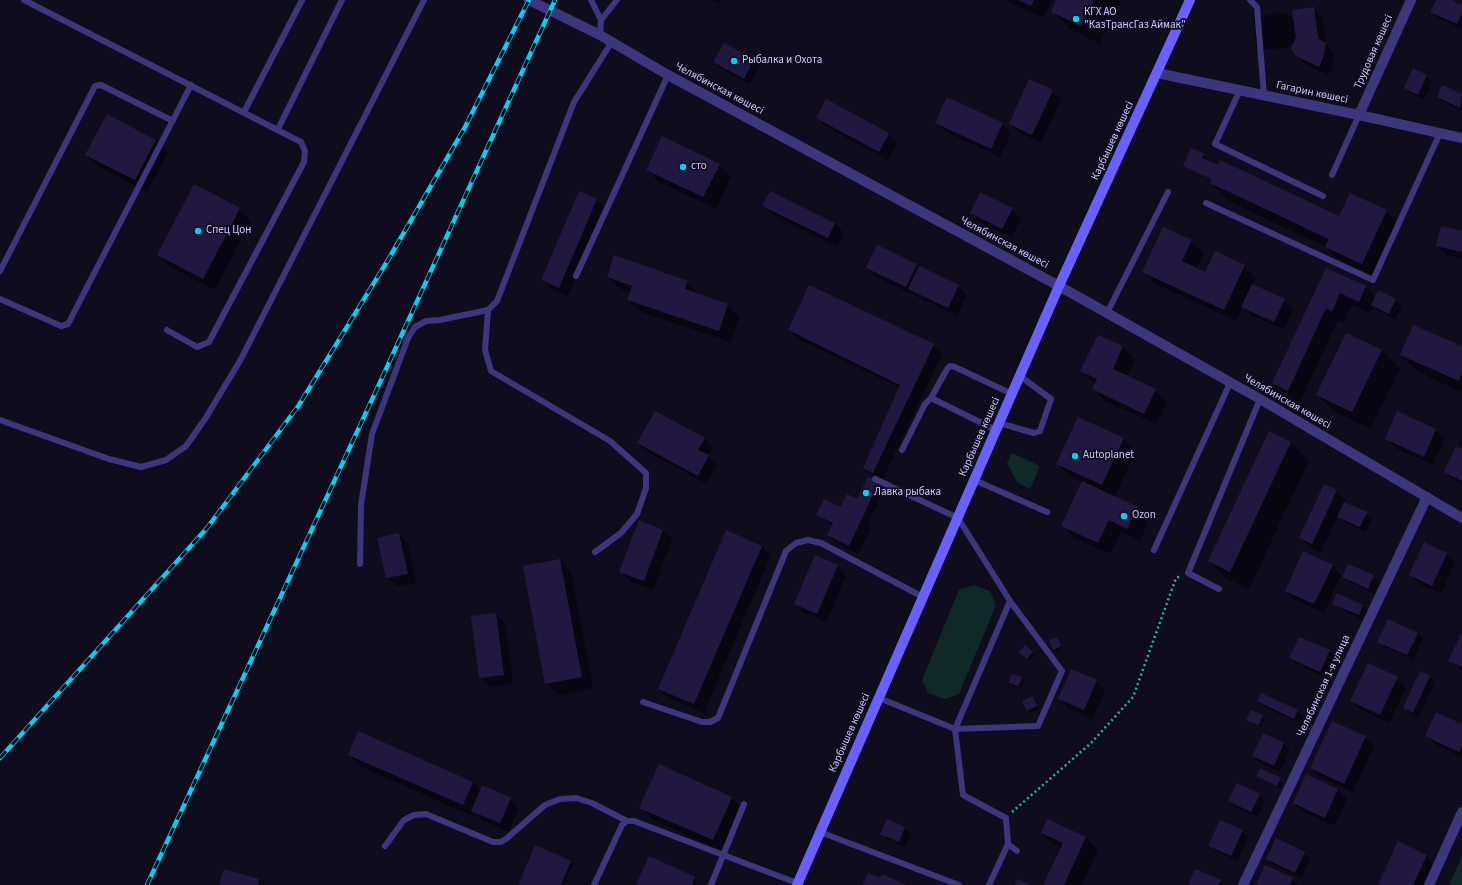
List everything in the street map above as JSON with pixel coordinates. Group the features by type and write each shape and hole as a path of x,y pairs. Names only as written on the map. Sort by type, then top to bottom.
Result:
{"main road":[{"name":"Карбышев көшесі","path":"797,884 1059,286 1190,0"}],"street":[{"name":"Челябинская көшесі","path":"529,0 600,35 611,43 668,75 1108,313 1260,399 1462,518"},
{"name":"Трудовая көшесі","path":"1359,115 1411,0"},
{"name":"Гагарин көшесі","path":"1157,73 1462,138"},
{"name":"Челябинская 1-я улица","path":"1243,885 1427,497"},
{"path":"1429,885 1462,812"}],"lane":[{"path":"24,0 278,129 301,142 305,151 304,162 209,342 197,346 166,330"},
{"path":"244,112 302,0"},
{"path":"278,129 342,0"},
{"path":"0,420 109,459 141,467 166,460 186,446 205,419 241,359 424,0"},
{"path":"591,0 601,20 600,35"},
{"path":"601,20 617,0"},
{"path":"1250,0 1257,7 1264,95"},
{"path":"360,564 361,505 372,434 408,338 415,327 426,321 440,320 488,310 496,301 574,102 611,43"},
{"path":"576,276 668,75"},
{"path":"0,271 95,86 101,85 173,121"},
{"path":"0,299 60,326 68,324 191,85"},
{"path":"1240,90 1215,144 1323,196"},
{"path":"1332,175 1359,115"},
{"path":"1206,203 1373,280 1440,133"},
{"path":"1108,313 1168,192"},
{"path":"488,310 485,350 491,371 610,441 646,473 646,488 637,514 621,533 595,552"},
{"path":"902,450 925,404 931,398 950,366 955,366 1012,394"},
{"path":"931,398 998,427 1034,433 1040,431 1052,399 1020,376"},
{"path":"1154,550 1230,383"},
{"path":"1219,589 1188,573 1260,399"},
{"path":"875,479 958,518 1010,601 1062,670 1038,726 955,729 879,698"},
{"path":"974,480 1047,512"},
{"path":"643,702 702,722 710,722 718,718 786,551 796,543 808,540 821,544 923,597"},
{"path":"989,885 1008,844 1006,818 963,795 955,729 1010,601"},
{"path":"385,846 404,820 414,815 426,814 493,842 501,842 545,805 560,799 576,798 592,803 627,820 634,821 797,884"},
{"path":"711,885 744,804"},
{"path":"594,885 622,825 627,820"},
{"path":"820,832 960,885"},
{"path":"1008,844 1017,851"}],"path":[{"path":"1006,818 1091,743 1133,697 1176,578 1188,573"}],"green space":[{"path":"1012,453 1040,466 1030,489 1017,482 1007,463"},
{"path":"974,585 990,591 996,605 959,694 945,699 928,693 922,680 959,590"},
{"path":"1462,856 1462,885 1449,885"}],"building":[{"path":"1018,0 1034,0 1031,6"},
{"name":"КГХ АО \"КазТрансГаз Аймак\"","path":"1056,0 1094,0 1082,26 1051,12"},
{"path":"1436,0 1452,0 1462,5 1462,13 1457,24 1430,12"},
{"path":"1314,7 1318,38 1326,43 1323,58 1319,67 1296,56 1291,48 1296,37 1292,10"},
{"name":"Рыбалка и Охота","path":"724,43 754,59 744,79 713,62"},
{"path":"1413,68 1427,75 1418,95 1404,88"},
{"path":"1029,79 1053,90 1032,135 1009,124"},
{"path":"1442,85 1462,94 1460,108 1437,97"},
{"path":"947,97 1003,123 991,149 935,123"},
{"path":"826,99 889,133 879,152 816,118"},
{"path":"107,114 156,140 135,180 85,155"},
{"name":"сто","path":"662,136 720,164 703,197 646,170"},
{"path":"1191,148 1204,154 1202,158 1218,165 1220,160 1339,216 1350,193 1387,210 1362,264 1325,247 1329,239 1210,183 1211,179 1183,166"},
{"name":"Спец Цон","path":"194,184 240,208 203,279 157,255"},
{"path":"579,191 597,199 559,288 541,280"},
{"path":"770,191 835,223 828,238 762,206"},
{"path":"980,192 1013,208 1002,229 970,213"},
{"path":"1441,226 1462,231 1462,252 1436,246"},
{"path":"1163,227 1192,240 1182,261 1205,272 1215,251 1245,265 1224,310 1142,272"},
{"path":"877,245 917,264 906,287 866,268"},
{"path":"614,255 688,281 685,289 728,304 719,331 627,300 632,286 607,277"},
{"path":"919,266 959,285 948,308 908,289"},
{"path":"1326,268 1366,286 1359,302 1340,293 1332,311 1326,308 1288,391 1272,383"},
{"path":"1252,284 1285,299 1274,322 1241,307"},
{"path":"809,285 934,344 873,473 863,468 900,385 788,330"},
{"path":"1378,290 1396,299 1389,314 1371,305"},
{"path":"1413,325 1462,346 1462,373 1459,381 1400,355"},
{"path":"1346,333 1382,350 1352,412 1316,395"},
{"path":"1098,335 1123,346 1113,369 1156,389 1144,414 1092,389 1097,379 1080,371"},
{"path":"655,411 705,438 698,450 709,455 698,476 637,443"},
{"path":"1397,411 1436,429 1424,457 1385,439"},
{"path":"1078,417 1124,438 1102,485 1056,464"},
{"path":"1269,431 1291,442 1230,572 1208,561"},
{"path":"1456,446 1462,449 1462,481 1444,472"},
{"path":"868,477 879,482 849,546 827,535 833,523 816,515 824,499 841,507 847,494 857,499"},
{"path":"1082,481 1138,507 1127,529 1109,520 1098,543 1061,526"},
{"path":"1324,484 1337,490 1312,544 1299,538"},
{"path":"1344,502 1367,512 1360,527 1337,517"},
{"path":"639,520 663,530 644,581 619,572"},
{"path":"726,530 762,546 694,704 658,689"},
{"path":"399,533 408,574 386,578 377,538"},
{"path":"1424,542 1447,553 1432,586 1409,575"},
{"path":"1303,551 1333,565 1314,604 1285,591"},
{"path":"815,555 838,565 817,614 794,604"},
{"path":"560,559 582,677 545,684 523,566"},
{"path":"1348,564 1374,575 1368,589 1342,577"},
{"path":"1337,593 1363,605 1359,615 1332,604"},
{"path":"496,613 504,675 479,678 471,616"},
{"path":"1388,619 1418,633 1407,655 1377,642"},
{"path":"1462,634 1462,667 1448,661"},
{"path":"1057,637 1061,646 1053,650 1049,640"},
{"path":"1299,637 1330,650 1320,672 1289,658"},
{"path":"1025,645 1033,652 1027,659 1019,652"},
{"path":"1368,663 1398,677 1380,715 1350,701"},
{"path":"1071,669 1097,680 1084,710 1058,699"},
{"path":"1420,671 1430,676 1413,713 1403,708"},
{"path":"1011,674 1022,677 1019,686 1009,683"},
{"path":"1261,693 1298,710 1294,719 1257,701"},
{"path":"1032,696 1037,706 1027,711 1022,701"},
{"path":"1251,710 1263,715 1259,725 1246,720"},
{"path":"1436,712 1462,724 1462,746 1459,752 1425,736"},
{"path":"1332,721 1366,736 1344,784 1310,768"},
{"path":"358,731 473,782 463,805 348,755"},
{"path":"1263,733 1284,743 1274,766 1252,756"},
{"path":"659,764 732,797 713,840 639,808"},
{"path":"1260,768 1281,778 1277,786 1256,776"},
{"path":"1306,774 1338,789 1325,818 1293,803"},
{"path":"1237,783 1260,794 1251,812 1228,801"},
{"path":"482,785 511,798 500,823 471,811"},
{"path":"887,819 905,827 899,842 880,834"},
{"path":"1047,819 1086,837 1064,885 1043,885 1063,843 1041,833"},
{"path":"1220,820 1243,830 1231,856 1208,846"},
{"path":"1276,838 1305,852 1295,873 1266,859"},
{"path":"1398,841 1427,855 1413,885 1378,885"},
{"path":"535,845 571,861 561,885 518,885"},
{"path":"649,856 695,877 692,885 636,885"},
{"path":"1265,865 1293,878 1290,885 1256,885"},
{"path":"224,869 259,879 258,885 219,885"},
{"path":"1195,869 1221,880 1219,885 1188,885"},
{"path":"868,873 880,878 882,874 906,885 863,885"},
{"path":"1017,879 1030,885 1015,885"}],"railway":[{"path":"0,758 207,528 299,405 388,260 464,129 529,0"},
{"path":"147,885 555,0"}],"place":[{"name":"КГХ АО \"КазТрансГаз Аймак\"","path":"1076,19"},
{"name":"Рыбалка и Охота","path":"734,61"},
{"name":"сто","path":"683,167"},
{"name":"Спец Цон","path":"198,231"},
{"name":"Autoplanet","path":"1075,456"},
{"name":"Лавка рыбака","path":"866,493"},
{"name":"Ozon","path":"1124,516"}]}
